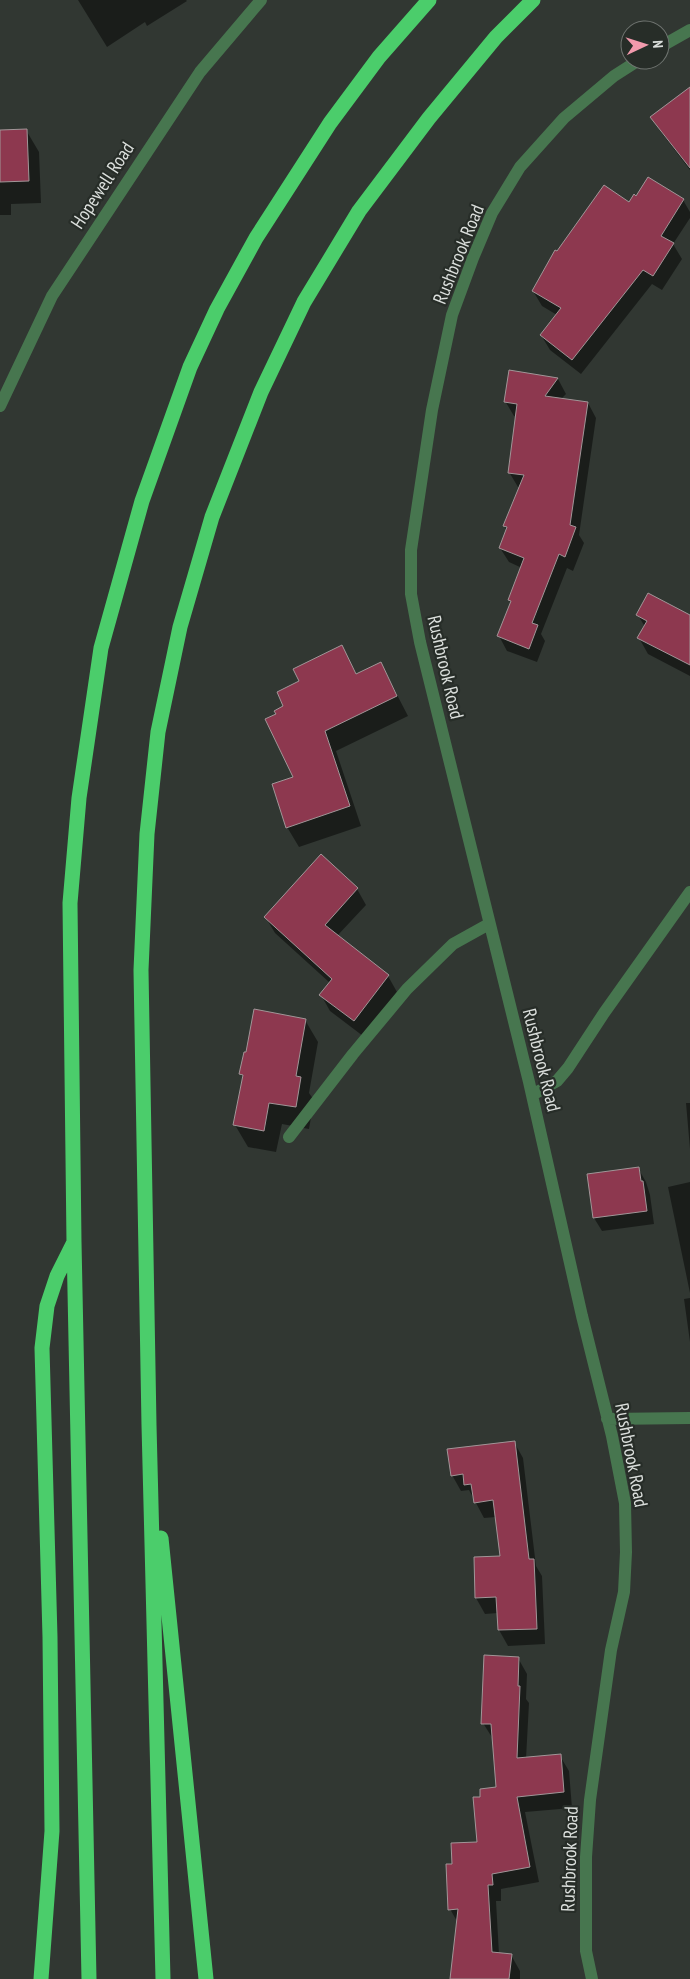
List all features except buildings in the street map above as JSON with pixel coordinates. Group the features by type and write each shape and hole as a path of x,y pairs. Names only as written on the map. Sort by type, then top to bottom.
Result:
{"highway":[{"path":"89,1979 74,1242 70,904 78,808 101,648 142,501 190,368 217,309 256,238 330,123 378,57 430,0"},
{"path":"163,1979 149,1425 142,950 147,834 156,750 180,627 212,517 261,392 304,302 359,211 429,118 496,37 533,0"},
{"path":"41,1979 52,1830 50,1637 42,1348 47,1306 57,1276 74,1242"},
{"path":"149,1425 206,1979"}],"street":[{"name":"Hopewell Road","path":"0,406 52,296 200,72 261,0"},
{"path":"670,41 690,30"},
{"name":"Rushbrook Road","path":"592,1979 586,1951 586,1857 590,1800 611,1650 624,1592 626,1552 625,1503 532,1095 420,642 411,594 411,550 432,410 452,315 492,213 520,167 564,118 623,70"},
{"path":"532,1095 557,1081 568,1068 604,1013 690,892"},
{"path":"289,1137 407,988 453,944 489,924"},
{"path":"607,1419 690,1418"}]}
